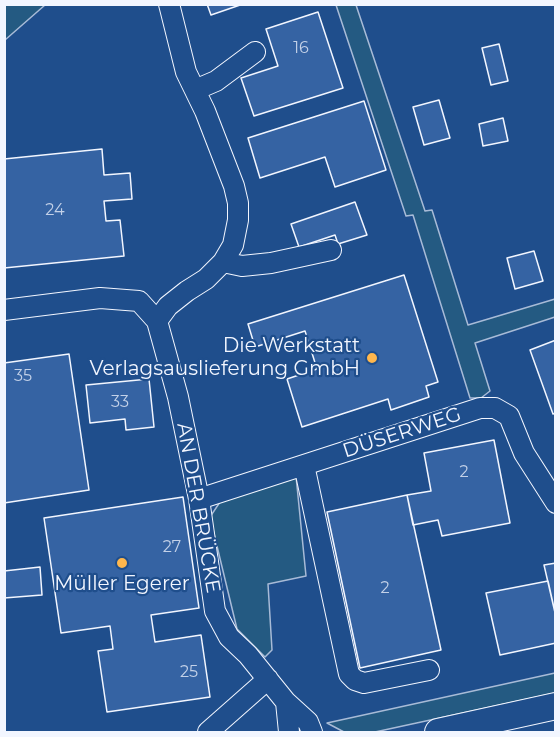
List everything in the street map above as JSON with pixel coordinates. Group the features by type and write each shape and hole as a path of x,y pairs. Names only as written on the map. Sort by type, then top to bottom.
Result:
{"main road":[{"path":"438,732 555,706"}],"street":[{"path":"4,310 100,298 140,301 157,321 168,306 206,279 223,262 233,245 238,220 238,203 205,111 186,72 169,4"},
{"path":"195,90 216,81 255,52"},
{"path":"223,262 242,266 271,263 331,249"},
{"name":"AN DER BRÜCKE","path":"157,321 178,397 200,499 215,610 230,637 248,655 286,702 308,722 312,732"},
{"name":"DÜSERWEG","path":"200,499 480,408 495,408 509,416 524,453 555,503"},
{"path":"304,465 349,674 355,680 364,683 429,670"},
{"path":"208,732 268,679"},
{"path":"286,702 289,732"}],"shaded area":[{"path":"5,4 45,4 45,5 5,40"},
{"path":"336,5 356,5 425,211 432,210 468,325 555,299 555,317 475,343 490,391 481,398 470,398 413,215 406,216"},
{"path":"296,476 306,576 268,584 272,650 265,657 237,629 210,517 222,499"},
{"path":"555,673 555,693 375,732 344,732 327,723"}],"building":[{"path":"207,4 243,4 211,15"},
{"path":"318,12 343,88 254,116 241,78 278,66 266,29"},
{"path":"499,44 508,81 491,85 482,48"},
{"path":"439,100 450,138 424,145 413,107"},
{"path":"364,101 386,170 335,187 325,157 260,178 248,138"},
{"path":"503,118 508,141 483,146 479,124"},
{"path":"102,149 104,175 130,173 132,199 104,201 106,221 120,220 124,256 4,268 4,159"},
{"path":"355,202 367,235 338,244 335,235 299,247 291,224"},
{"path":"534,251 543,281 515,289 507,258"},
{"name":"Die Werkstatt Verlagsauslieferung GmbH","path":"404,275 438,382 426,386 429,397 391,410 388,399 302,427 287,379 317,369 305,331 255,347 248,324"},
{"path":"556,340 556,413 553,414 530,350"},
{"path":"69,354 89,490 4,503 4,363"},
{"path":"149,379 154,427 126,430 125,419 90,423 86,385"},
{"path":"494,440 510,523 442,536 438,520 413,525 407,495 431,491 424,453"},
{"path":"407,495 441,650 360,668 327,512"},
{"name":"Müller Egerer","path":"183,497 199,608 151,615 155,642 201,635 210,697 107,712 98,651 113,649 110,626 61,633 44,518"},
{"path":"556,563 556,617 544,565"},
{"path":"40,567 42,595 4,598 4,571"},
{"path":"548,581 556,617 556,643 500,655 486,593"}],"place":[{"name":"Die Werkstatt Verlagsauslieferung GmbH","path":"372,358"},
{"name":"Müller Egerer","path":"122,563"}]}
